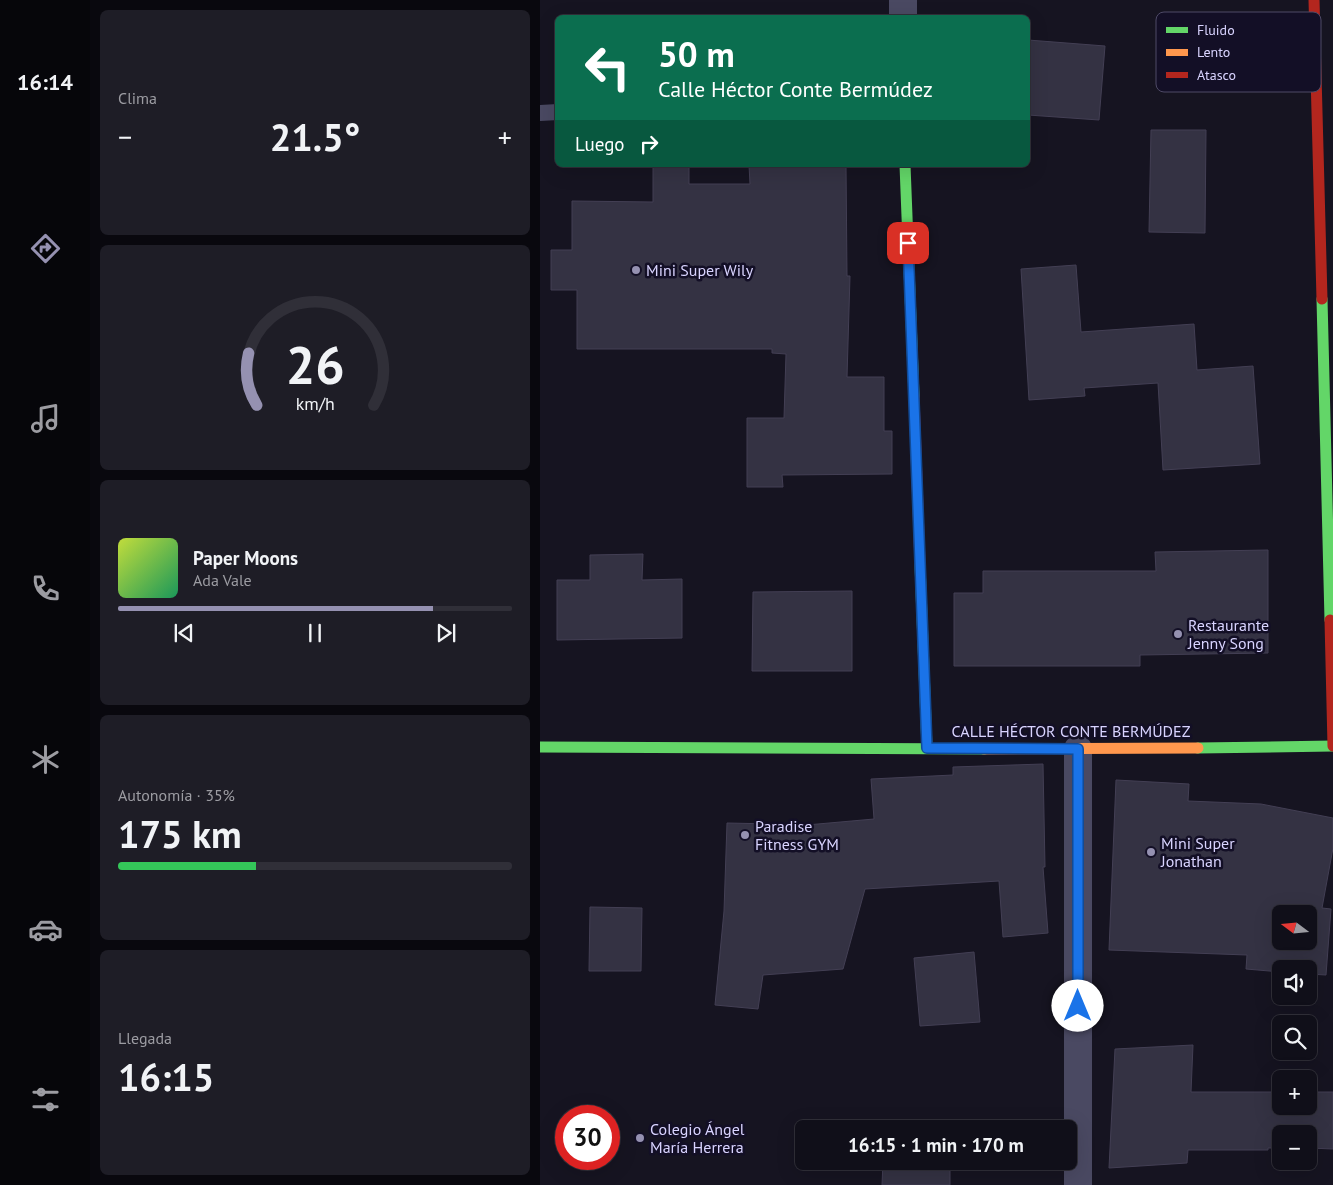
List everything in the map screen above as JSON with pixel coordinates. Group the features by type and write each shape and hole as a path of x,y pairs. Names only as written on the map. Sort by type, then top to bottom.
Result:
{"street":[{"path":"903,0 903,15"},
{"path":"1316,92 1333,746"},
{"path":"904,167 927,748"},
{"name":"CALLE HÉCTOR CONTE BERMÚDEZ","path":"540,747 1078,749 1333,746"},
{"path":"1078,749 1078,1185"}],"lane":[{"path":"540,113 555,112"}],"building":[{"path":"1030,40 1105,46 1099,120 1030,115"},
{"path":"1151,130 1206,130 1205,233 1149,232"},
{"path":"653,167 689,167 689,184 750,184 749,167 846,167 847,276 850,276 847,377 884,377 884,431 892,431 892,474 782,475 783,487 747,487 747,418 784,418 786,354 772,353 772,349 577,349 577,290 551,290 551,250 572,250 572,201 653,202"},
{"path":"1076,265 1081,332 1194,324 1197,370 1253,366 1260,464 1163,470 1158,383 1084,388 1085,396 1029,400 1021,269"},
{"path":"1268,550 1268,653 1140,655 1140,666 954,666 954,593 983,593 983,571 1156,571 1155,552"},
{"path":"643,554 642,580 682,579 682,638 557,640 557,580 590,580 590,555"},
{"path":"852,591 852,671 752,671 753,592"},
{"path":"1043,764 1045,867 1043,867 1048,933 1003,937 999,881 865,889 843,969 763,975 758,1009 715,1005 724,911 727,823 773,824 773,828 874,819 871,779 953,775 953,767"},
{"path":"1116,780 1189,784 1188,801 1261,804 1333,818 1333,848 1322,908 1331,909 1326,975 1317,974 1317,960 1272,960 1272,971 1246,969 1247,955 1109,950"},
{"path":"590,907 642,908 641,971 589,971"},
{"path":"974,952 980,1022 920,1026 914,958"},
{"path":"1193,1045 1191,1092 1272,1092 1272,1115 1317,1115 1317,1092 1333,1092 1333,1149 1317,1148 1317,1125 1272,1125 1272,1148 1268,1148 1268,1150 1188,1150 1187,1163 1109,1168 1115,1049"},
{"path":"883,1170 950,1170 950,1185 882,1185"}],"traffic: fast":[{"path":"905,167 914,396"},
{"path":"1322,299 1330,620"},
{"path":"920,564 927,748"},
{"path":"1198,748 1333,746"},
{"path":"540,747 984,749"}],"traffic: slow":[{"path":"984,749 1198,748"}],"traffic: jam":[{"path":"1314,0 1314,12"},
{"path":"1316,92 1322,299"},
{"path":"914,396 920,564"},
{"path":"1330,620 1333,746"}],"place":[{"name":"Mini Super Wily","path":"636,270"},
{"name":"Restaurante Jenny Song","path":"1178,634"},
{"name":"Paradise Fitness GYM","path":"745,835"},
{"name":"Mini Super Jonathan","path":"1151,852"},
{"name":"Colegio Ángel María Herrera","path":"640,1138"}],"route":[{"path":"908,243 927,748 1078,749 1078,1006"}]}
